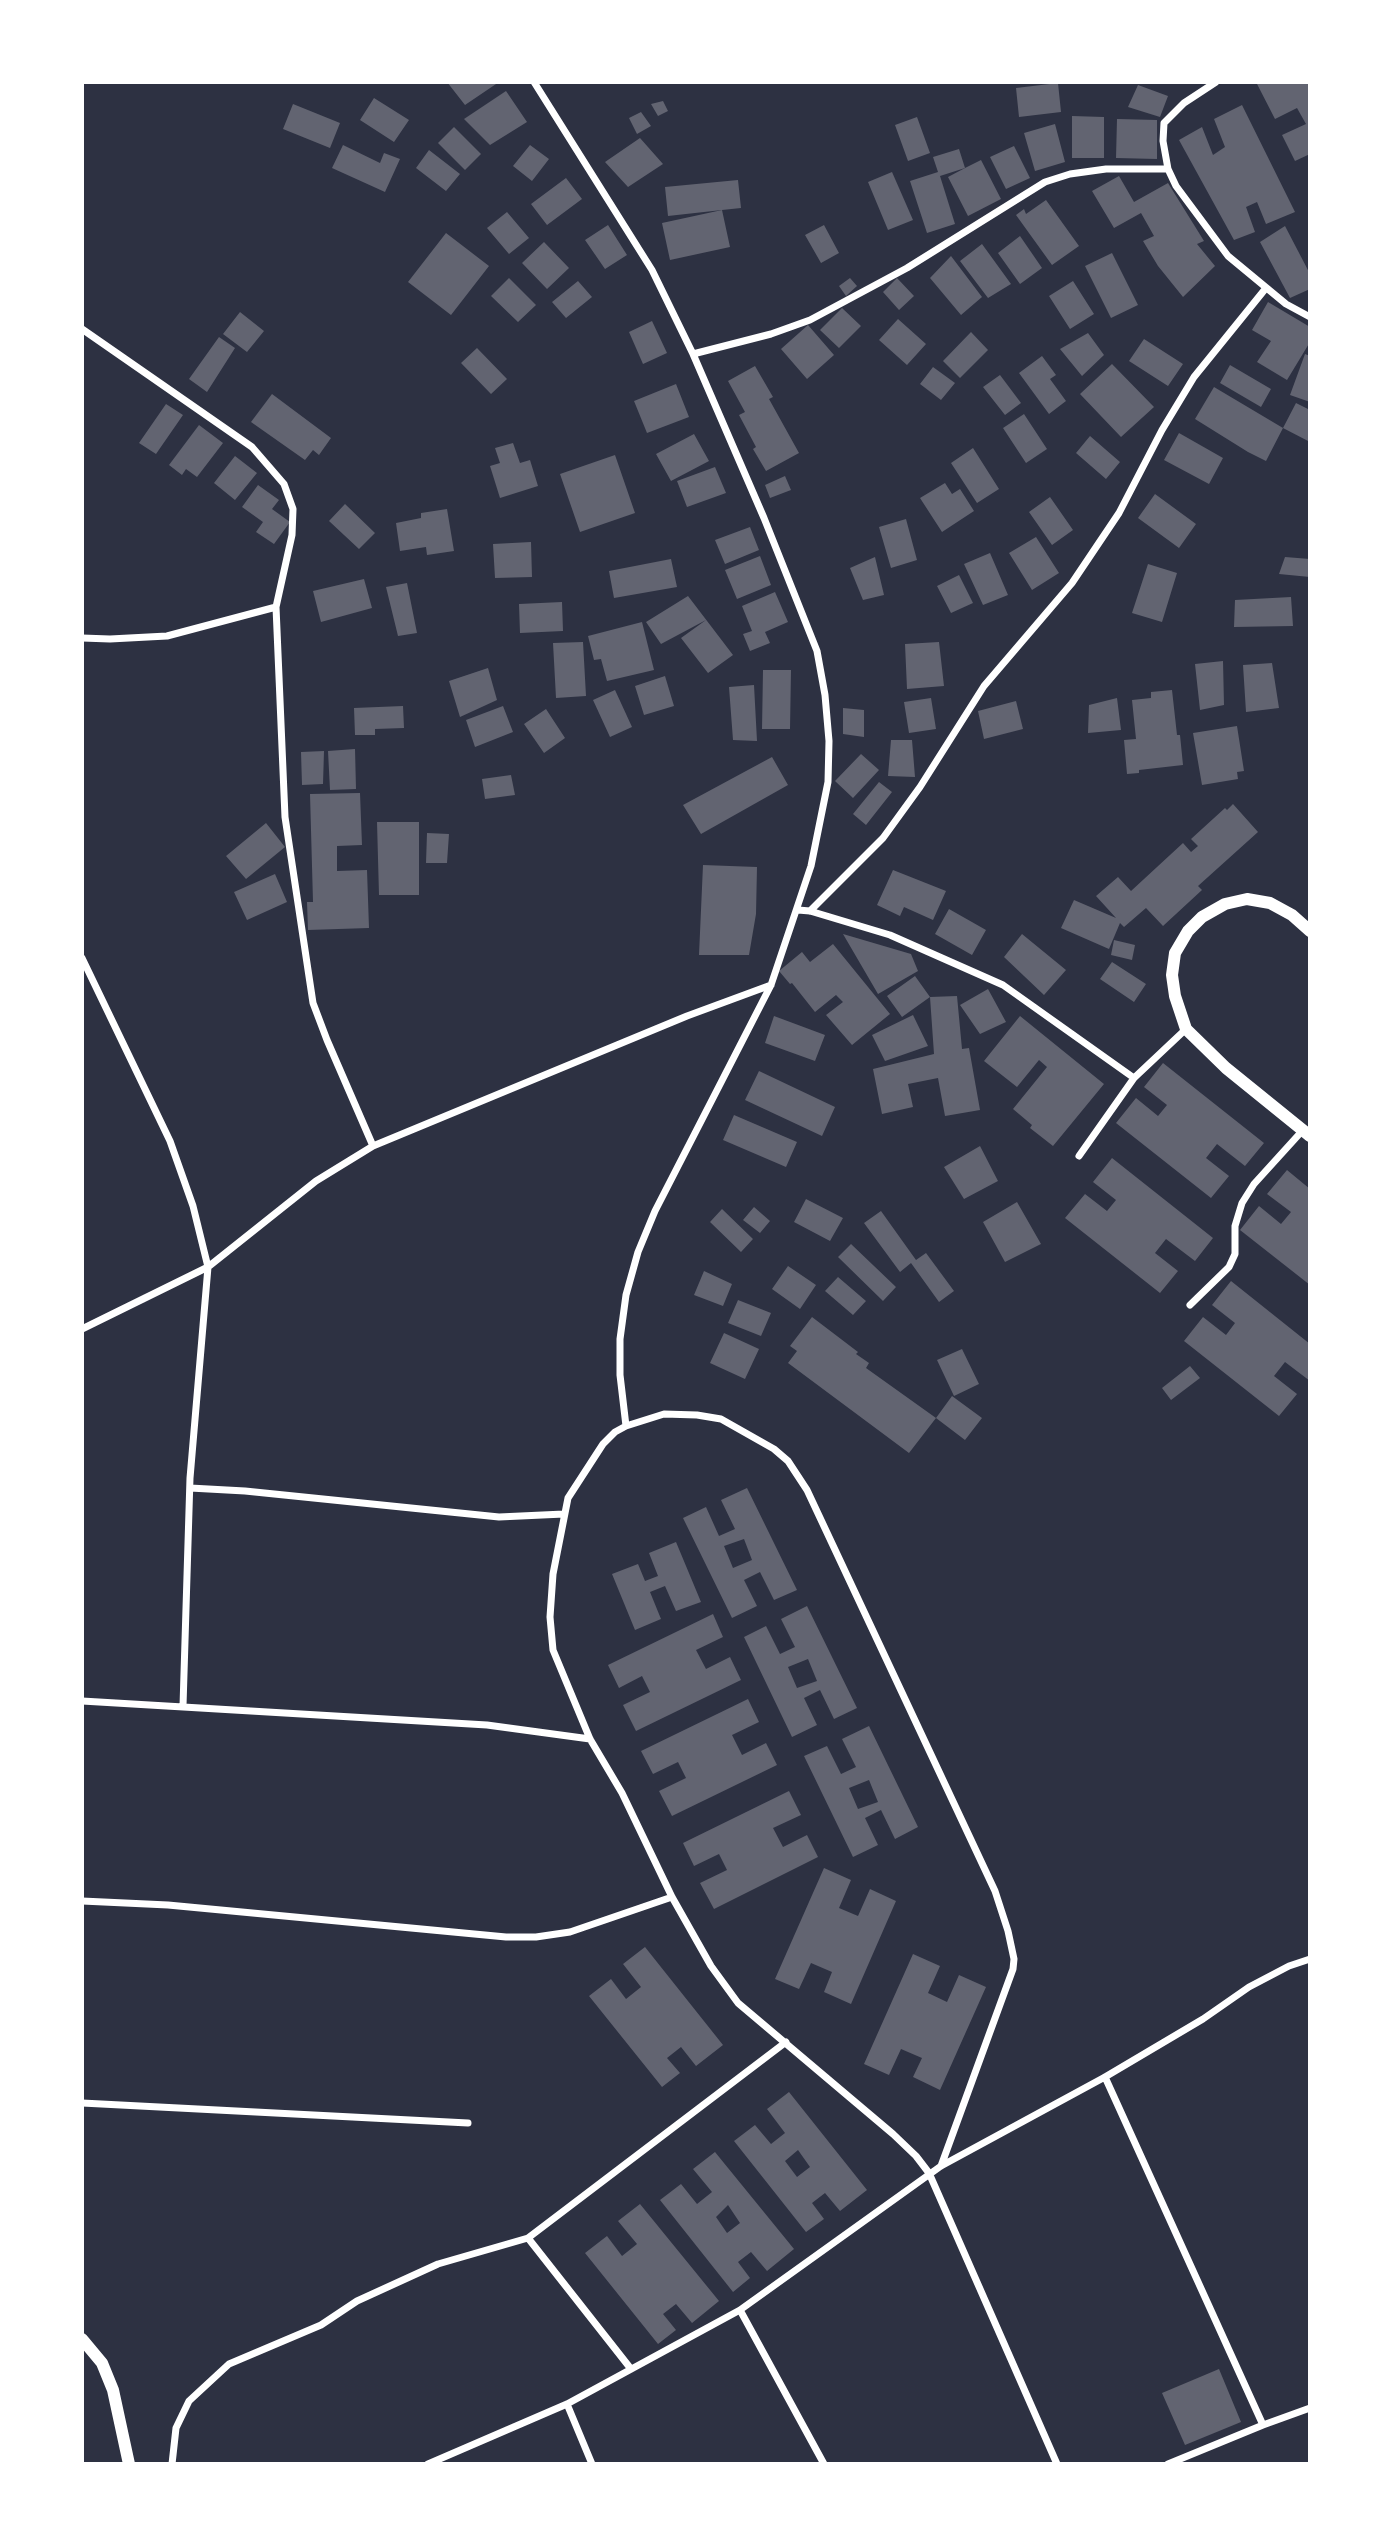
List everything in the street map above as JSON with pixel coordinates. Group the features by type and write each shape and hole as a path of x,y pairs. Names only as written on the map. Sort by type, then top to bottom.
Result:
{"street":[{"path":"534,82 652,270 693,354 764,518 817,651 825,695 829,741 828,782 811,866 771,985 655,1211 638,1252 626,1295 620,1339 620,1375 626,1426"},
{"path":"1216,82 1184,103 1164,122 1163,141 1168,169 1176,186 1228,256 1286,304 1310,317"},
{"path":"693,354 771,334 810,320 906,268 1045,182 1070,174 1106,169 1168,169"},
{"path":"810,911 883,838 920,787 984,686 1072,583 1119,513 1161,430 1194,377 1266,288"},
{"path":"82,329 252,447 284,484 293,509 292,535 276,607 285,817 313,1003 373,1146"},
{"path":"82,638 167,636 276,607"},
{"path":"1190,1305 1229,1267 1235,1254 1235,1226 1242,1203 1254,1184 1306,1133 1226,1068 1186,1029 1175,996 1172,975 1175,953 1188,931 1202,917 1225,904 1247,899 1270,902 1292,915 1310,931"},
{"path":"797,910 810,911 890,935 961,969 1003,985 1134,1078"},
{"path":"82,958 170,1141 193,1206 208,1267 190,1488 183,1706"},
{"path":"82,1329 208,1267 316,1181 373,1146 687,1016 771,985"},
{"path":"1079,1156 1134,1078 1186,1029"},
{"path":"940,2166 1013,1969 1014,1959 1008,1931 995,1891 807,1490 788,1461 774,1449 721,1419 664,1414 626,1426 603,1444 568,1498 553,1574 550,1634 553,1650 590,1739 622,1793 672,1896 711,1966 738,2003 893,2134 929,2174 1057,2464"},
{"path":"190,1488 245,1491 499,1517 564,1514"},
{"path":"82,1701 487,1725 590,1739"},
{"path":"82,1901 168,1905 506,1937 536,1937 570,1932 672,1896"},
{"path":"428,2464 567,2404 740,2310 940,2166 1105,2077 1203,2019 1249,1987 1289,1966 1310,1959"},
{"path":"172,2464 176,2428 190,2401 229,2364 321,2325 357,2301 395,2282 438,2264 528,2238 786,2042"},
{"path":"1105,2077 1263,2425"},
{"path":"82,2103 468,2123"},
{"path":"528,2238 631,2369"},
{"path":"740,2310 824,2464"},
{"path":"82,2339 102,2363 113,2390 129,2464"},
{"path":"567,2404 592,2464"},
{"path":"1168,2464 1310,2408"}],"building":[{"path":"447,82 499,82 465,105"},
{"path":"1256,82 1310,82 1310,154 1295,161 1282,135 1306,124 1297,108 1275,119"},
{"path":"1058,83 1061,112 1019,117 1016,88"},
{"path":"1138,85 1168,96 1160,117 1128,107"},
{"path":"506,91 527,122 490,145 464,119"},
{"path":"374,98 409,120 394,142 360,120"},
{"path":"663,101 668,111 658,116 651,104"},
{"path":"293,104 340,123 330,148 283,129"},
{"path":"1242,105 1295,212 1266,224 1257,202 1246,207 1255,232 1234,240 1179,140 1202,127 1213,155 1225,147 1214,119"},
{"path":"641,112 651,126 637,134 629,118"},
{"path":"1072,116 1104,117 1104,158 1072,158"},
{"path":"917,117 930,153 908,161 895,125"},
{"path":"1117,119 1157,120 1157,159 1116,158"},
{"path":"1055,124 1065,162 1035,171 1024,133"},
{"path":"454,127 481,154 465,170 438,143"},
{"path":"640,138 663,164 628,187 605,162"},
{"path":"343,145 380,163 384,153 400,159 385,192 332,168"},
{"path":"530,145 549,159 532,181 513,166"},
{"path":"1014,146 1030,178 1006,189 990,157"},
{"path":"959,149 965,168 940,176 955,224 927,233 910,181 938,172 933,157"},
{"path":"429,150 460,174 446,191 416,168"},
{"path":"981,160 1001,199 968,216 948,177"},
{"path":"892,172 913,220 888,230 868,182"},
{"path":"1119,176 1134,202 1168,183 1204,241 1197,244 1215,266 1183,297 1158,266 1143,241 1154,236 1141,213 1114,228 1092,191"},
{"path":"566,178 582,199 547,225 531,204"},
{"path":"738,180 741,208 668,216 665,187"},
{"path":"1046,200 1079,246 1052,265 1016,215 1024,209 1026,214"},
{"path":"722,210 730,247 670,260 662,223"},
{"path":"507,212 529,238 509,254 487,228"},
{"path":"608,225 627,255 605,269 585,240"},
{"path":"824,225 839,253 821,263 805,235"},
{"path":"1285,226 1310,274 1310,289 1290,298 1260,242"},
{"path":"446,233 489,266 451,315 408,282"},
{"path":"1020,236 1042,268 1020,284 998,253"},
{"path":"544,242 569,268 547,289 522,263"},
{"path":"982,244 1011,284 988,298 960,261"},
{"path":"1112,253 1138,305 1111,318 1085,266"},
{"path":"951,256 982,297 961,315 930,278"},
{"path":"509,278 536,305 518,322 491,296"},
{"path":"850,278 857,286 846,296 839,286"},
{"path":"897,278 914,296 899,310 883,292"},
{"path":"578,281 592,297 566,318 552,302"},
{"path":"1073,281 1094,314 1070,329 1049,296"},
{"path":"1268,302 1310,327 1310,342 1287,380 1257,362 1271,341 1252,330"},
{"path":"842,308 861,326 839,348 820,330"},
{"path":"240,312 264,331 247,352 223,334"},
{"path":"898,319 926,344 907,365 879,340"},
{"path":"652,321 667,353 643,364 629,332"},
{"path":"808,325 834,355 807,379 781,349"},
{"path":"971,332 988,350 960,378 943,361"},
{"path":"1088,333 1104,355 1082,376 1060,349"},
{"path":"219,337 235,348 207,392 189,379"},
{"path":"1144,339 1183,364 1168,386 1129,361"},
{"path":"477,348 507,379 491,394 461,363"},
{"path":"1305,354 1310,356 1310,402 1290,395"},
{"path":"1042,356 1056,375 1050,379 1066,401 1049,414 1019,373"},
{"path":"1112,364 1154,407 1121,437 1080,394"},
{"path":"1230,365 1271,389 1261,407 1220,383"},
{"path":"755,366 773,397 769,399 799,453 766,471 753,449 756,447 739,415 745,412 728,381"},
{"path":"933,367 955,383 941,400 920,384"},
{"path":"1000,375 1021,403 1005,415 983,387"},
{"path":"676,384 689,417 647,433 634,401"},
{"path":"1214,387 1283,428 1266,461 1195,419"},
{"path":"272,394 331,438 319,455 313,450 305,460 251,422"},
{"path":"1296,403 1310,410 1310,442 1283,428"},
{"path":"166,404 183,415 156,454 139,443"},
{"path":"1024,414 1047,449 1026,463 1003,428"},
{"path":"199,425 223,443 197,477 186,469 182,475 169,465"},
{"path":"1179,433 1223,458 1209,484 1164,460"},
{"path":"694,434 709,461 671,481 656,454"},
{"path":"1090,436 1120,462 1106,479 1076,453"},
{"path":"513,443 520,463 530,460 538,486 500,498 490,466 500,463 495,448"},
{"path":"973,448 999,489 977,503 951,463"},
{"path":"615,455 635,513 580,532 560,474"},
{"path":"235,456 257,473 235,500 214,483"},
{"path":"715,467 726,493 687,507 677,481"},
{"path":"785,476 791,490 770,498 765,485"},
{"path":"945,483 952,494 960,489 974,511 942,532 920,498"},
{"path":"258,485 279,500 272,509 290,522 274,544 256,532 263,522 242,507"},
{"path":"1155,494 1196,524 1179,548 1138,518"},
{"path":"1050,497 1073,530 1052,545 1029,512"},
{"path":"345,504 375,533 359,549 329,521"},
{"path":"447,509 454,551 427,555 426,547 400,551 396,523 421,518 421,513"},
{"path":"906,519 917,560 891,568 879,527"},
{"path":"750,527 759,550 725,564 715,540"},
{"path":"1036,537 1059,573 1032,590 1009,553"},
{"path":"531,542 532,577 495,578 493,544"},
{"path":"990,553 1008,595 983,605 964,564"},
{"path":"760,556 771,585 737,599 725,570"},
{"path":"875,557 884,595 863,600 850,568"},
{"path":"1285,557 1310,559 1310,577 1279,574"},
{"path":"671,559 677,587 614,598 609,571"},
{"path":"1148,564 1177,573 1162,622 1132,613"},
{"path":"959,575 973,603 951,613 937,586"},
{"path":"364,579 372,608 321,622 313,591"},
{"path":"407,583 417,633 398,636 386,587"},
{"path":"775,592 788,622 765,632 770,643 750,651 743,634 752,631 742,606"},
{"path":"688,596 733,655 708,673 681,638 706,620 661,644 646,622"},
{"path":"1291,597 1293,626 1234,627 1235,600"},
{"path":"562,602 563,631 520,633 519,604"},
{"path":"642,622 654,670 607,681 601,659 594,660 588,636"},
{"path":"583,642 586,696 556,698 553,643"},
{"path":"939,642 944,686 907,689 905,644"},
{"path":"1223,661 1224,705 1200,710 1195,664"},
{"path":"1272,663 1279,708 1246,712 1243,665"},
{"path":"488,668 497,700 460,717 449,681"},
{"path":"763,670 791,670 790,729 762,729"},
{"path":"665,676 674,706 644,715 635,686"},
{"path":"754,685 757,741 733,740 729,687"},
{"path":"615,690 632,727 610,737 593,700"},
{"path":"1172,690 1183,765 1127,774 1124,740 1136,739 1132,700 1151,698 1151,692"},
{"path":"931,698 936,729 909,733 904,702"},
{"path":"1117,698 1121,730 1088,733 1089,705"},
{"path":"1016,701 1023,729 984,739 978,711"},
{"path":"403,706 404,728 375,729 375,735 355,735 354,708"},
{"path":"503,706 513,732 475,747 466,720"},
{"path":"843,708 864,710 864,737 843,734"},
{"path":"546,709 565,738 544,753 524,724"},
{"path":"1237,726 1244,771 1237,772 1238,779 1202,785 1193,733"},
{"path":"891,740 912,740 915,777 888,776"},
{"path":"355,749 356,789 330,790 328,751"},
{"path":"324,751 323,784 302,785 301,752"},
{"path":"861,754 879,770 853,798 835,781"},
{"path":"772,757 788,785 701,834 683,805"},
{"path":"511,775 515,795 485,799 482,779"},
{"path":"879,782 892,792 866,825 853,814"},
{"path":"360,793 362,845 337,846 337,871 367,870 369,928 308,930 307,902 313,902 310,794"},
{"path":"1233,804 1258,832 1198,886 1202,890 1163,926 1146,908 1124,927 1120,923 1109,949 1061,928 1074,900 1116,918 1096,896 1118,877 1131,891 1183,843 1191,852 1198,846 1191,839"},
{"path":"377,822 419,822 419,895 379,895"},
{"path":"266,823 285,847 246,879 226,856"},
{"path":"427,833 449,834 447,863 426,863"},
{"path":"703,865 757,867 756,914 749,955 699,955"},
{"path":"893,870 946,891 933,920 904,907 900,916 877,905"},
{"path":"275,874 287,902 247,920 234,892"},
{"path":"949,909 986,930 972,955 935,934"},
{"path":"843,934 911,954 918,971 878,994"},
{"path":"1022,934 1066,970 1044,995 1004,957"},
{"path":"1114,940 1135,945 1132,960 1111,955"},
{"path":"833,944 890,1014 852,1045 826,1015 843,1002 836,995 815,1012 779,971 802,952 810,962"},
{"path":"1112,962 1146,984 1134,1002 1100,979"},
{"path":"915,976 930,997 902,1017 887,996"},
{"path":"988,989 1006,1022 980,1034 960,1005"},
{"path":"957,996 962,1049 969,1048 980,1110 945,1116 938,1078 908,1084 913,1107 882,1114 873,1069 934,1054 930,997"},
{"path":"913,1015 928,1046 885,1061 872,1035"},
{"path":"774,1016 825,1035 815,1061 765,1043"},
{"path":"1020,1016 1104,1084 1053,1146 1030,1128 1032,1125 1013,1109 1047,1067 1039,1060 1017,1087 984,1061"},
{"path":"1163,1063 1264,1143 1245,1166 1217,1144 1206,1158 1229,1176 1211,1198 1116,1123 1136,1098 1158,1116 1167,1105 1144,1087"},
{"path":"759,1071 835,1107 822,1136 745,1100"},
{"path":"734,1115 797,1142 786,1167 723,1140"},
{"path":"980,1146 998,1181 964,1199 944,1167"},
{"path":"1112,1158 1213,1238 1195,1261 1166,1239 1155,1253 1178,1271 1160,1293 1065,1218 1085,1194 1107,1211 1116,1200 1093,1182"},
{"path":"1287,1170 1310,1189 1310,1285 1240,1230 1259,1206 1281,1224 1291,1212 1267,1194"},
{"path":"806,1199 843,1218 830,1241 794,1222"},
{"path":"1017,1202 1041,1244 1005,1262 983,1222"},
{"path":"754,1207 770,1221 760,1233 743,1220"},
{"path":"722,1209 753,1239 741,1252 710,1222"},
{"path":"881,1211 916,1260 926,1253 954,1291 939,1302 911,1263 900,1272 864,1223"},
{"path":"851,1244 896,1287 883,1301 838,1257"},
{"path":"788,1266 816,1285 800,1309 772,1289"},
{"path":"704,1271 732,1284 723,1306 694,1295"},
{"path":"838,1277 866,1301 853,1315 825,1291"},
{"path":"1231,1281 1310,1344 1310,1381 1285,1362 1274,1376 1297,1394 1279,1416 1184,1341 1203,1317 1226,1335 1235,1323 1212,1305"},
{"path":"738,1300 771,1313 761,1336 728,1323"},
{"path":"812,1317 858,1352 856,1354 869,1363 866,1368 936,1418 909,1453 788,1363 797,1351 790,1346"},
{"path":"724,1333 759,1349 745,1379 710,1363"},
{"path":"962,1349 979,1384 954,1396 937,1360"},
{"path":"1190,1366 1200,1378 1171,1400 1162,1388"},
{"path":"952,1396 982,1418 965,1440 936,1418"},
{"path":"747,1488 797,1590 774,1600 760,1572 744,1580 757,1606 732,1618 683,1518 706,1507 719,1536 735,1529 721,1500","holes":["744,1539 752,1560 733,1568 724,1546"]},
{"path":"676,1542 701,1602 676,1611 665,1586 650,1592 661,1619 635,1630 612,1574 638,1564 645,1581 658,1576 649,1553"},
{"path":"807,1606 857,1708 834,1719 820,1690 804,1698 817,1725 792,1737 744,1637 766,1626 780,1654 795,1647 781,1619","holes":["808,1659 817,1681 797,1688 788,1667"]},
{"path":"713,1614 723,1637 696,1650 706,1669 730,1657 741,1680 636,1731 623,1705 650,1692 642,1676 619,1688 608,1665"},
{"path":"748,1699 759,1722 732,1735 742,1755 766,1743 777,1765 672,1816 659,1791 686,1778 678,1762 653,1774 641,1751"},
{"path":"869,1726 918,1827 895,1839 881,1810 865,1818 878,1845 853,1857 804,1756 827,1746 841,1774 856,1767 842,1739","holes":["869,1780 878,1802 858,1809 849,1788"]},
{"path":"789,1791 801,1815 773,1828 783,1847 807,1835 818,1857 714,1909 700,1883 727,1870 719,1854 694,1866 683,1843"},
{"path":"824,1868 851,1880 839,1908 858,1916 870,1889 896,1901 851,2004 824,1992 832,1972 811,1963 799,1989 775,1979"},
{"path":"645,1947 723,2045 696,2066 681,2047 667,2058 680,2073 662,2087 589,1996 611,1979 626,1999 641,1987 623,1964"},
{"path":"913,1954 940,1966 928,1993 947,2002 959,1975 986,1987 940,2090 913,2077 922,2058 901,2049 889,2075 864,2064"},
{"path":"789,2092 867,2190 840,2211 825,2193 812,2203 824,2219 806,2232 734,2141 755,2125 771,2144 785,2133 767,2109","holes":["798,2150 810,2167 797,2177 785,2161"]},
{"path":"715,2152 794,2249 767,2271 751,2252 738,2262 750,2278 733,2292 660,2200 681,2184 697,2204 712,2192 693,2169","holes":["728,2205 740,2223 727,2233 716,2217"]},
{"path":"640,2204 719,2301 692,2323 676,2304 663,2314 676,2330 658,2344 585,2253 607,2236 622,2256 637,2244 618,2221"},
{"path":"1219,2369 1241,2422 1185,2445 1162,2393"}]}
